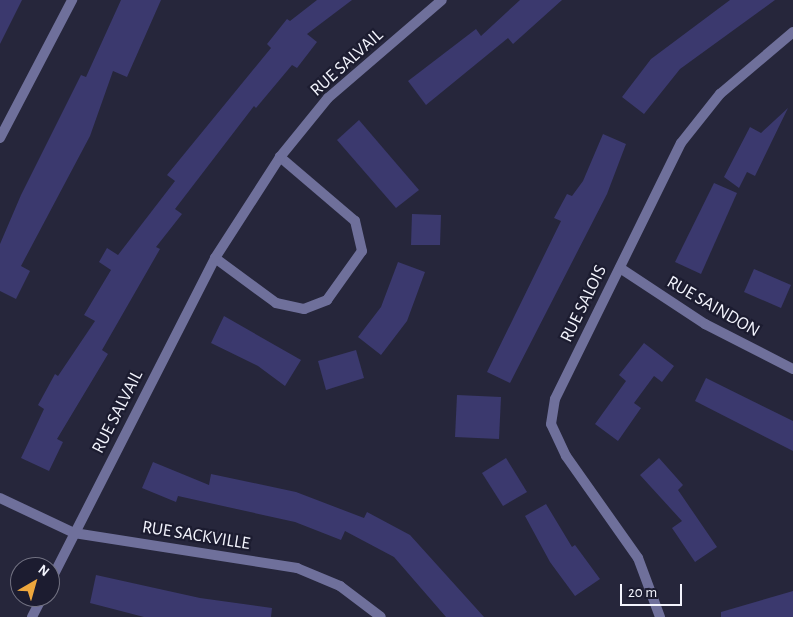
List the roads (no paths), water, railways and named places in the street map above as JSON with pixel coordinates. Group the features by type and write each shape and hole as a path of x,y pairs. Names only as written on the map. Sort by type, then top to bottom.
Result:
{"street":[{"path":"0,138 72,0"},
{"name":"RUE SALVAIL","path":"60,562 215,258 280,157 328,98 442,0"},
{"name":"RUE SALOIS","path":"660,617 638,558 566,456 551,424 555,399 681,143 720,94 793,32"},
{"path":"215,258 276,303 304,309 327,300 362,251 355,220 280,157"},
{"name":"RUE SAINDON","path":"620,268 704,324 793,369"},
{"name":"RUE SACKVILLE","path":"0,498 74,533 298,568 340,586 381,617"}]}
